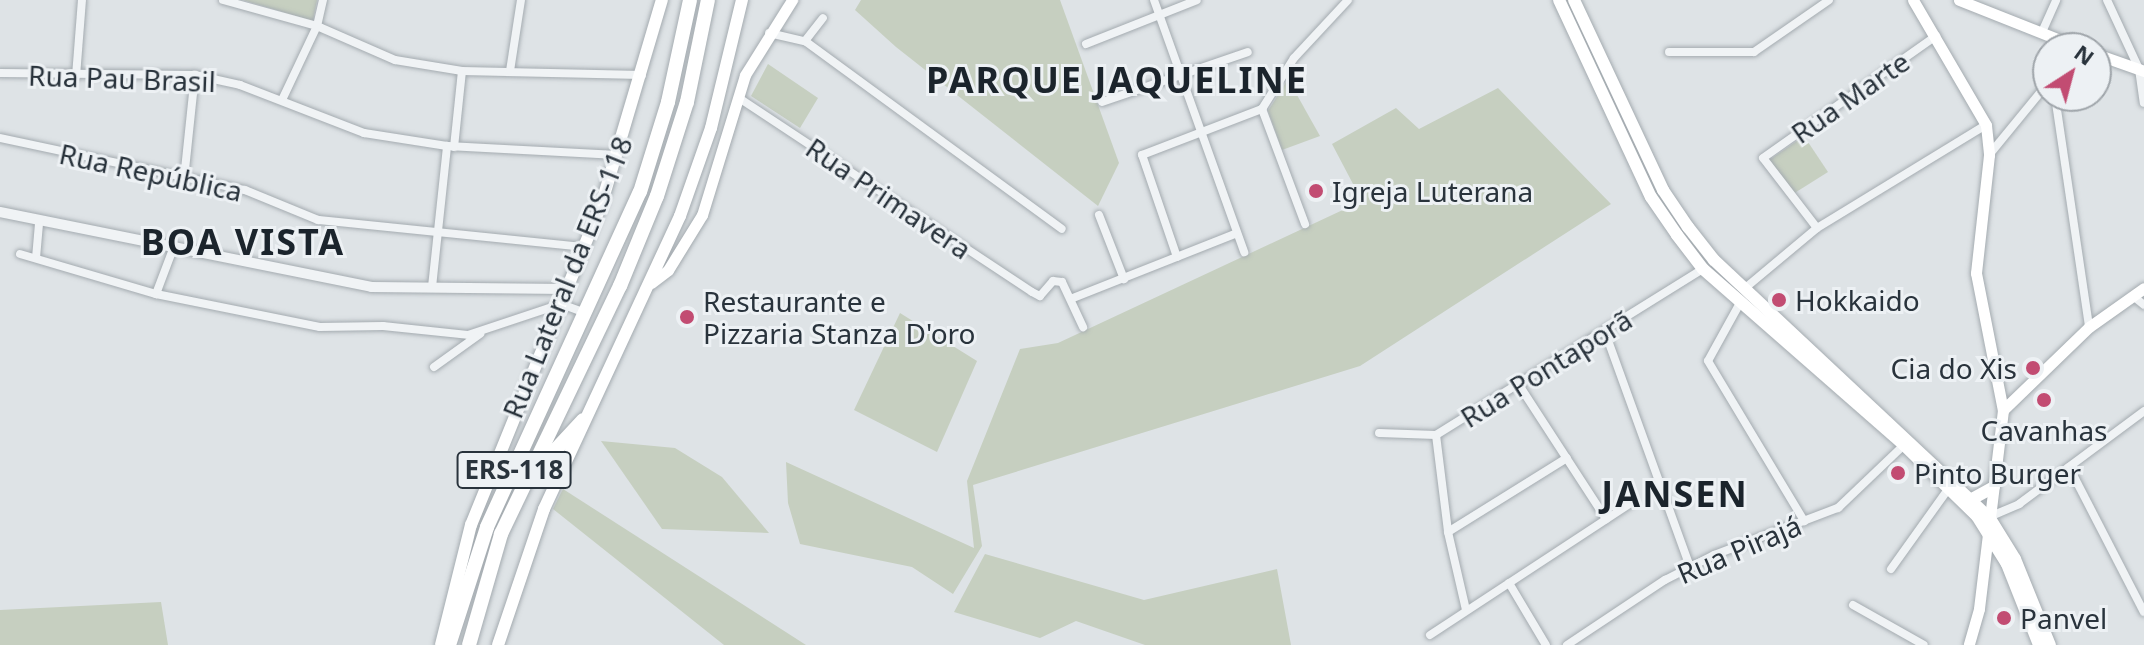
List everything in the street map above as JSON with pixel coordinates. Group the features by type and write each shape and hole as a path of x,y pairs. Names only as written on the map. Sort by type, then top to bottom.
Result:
{"highway":[{"name":"ERS-118","path":"449,645 487,527 588,314 655,148 690,0"},
{"name":"ERS-118","path":"469,645 485,579 523,485 639,245 687,102 708,0"},
{"path":"523,485 583,420"}],"main road":[{"name":"Rua Lateral da ERS-118","path":"441,645 471,525 618,155 662,0"},
{"path":"498,645 525,556 583,420 651,283 680,216 715,114 742,0"},
{"path":"651,283 668,270 699,220 754,54 792,0"},
{"path":"1559,0 1651,197 1703,269 1988,523 2039,645"},
{"path":"1574,0 1663,190 1714,260 1972,499 2015,559 2050,645"},
{"path":"1913,0 1937,35 1986,125 1989,155 1976,273 2003,410 1979,609 1969,645"},
{"path":"1959,0 2042,32"},
{"path":"2112,60 2141,70"},
{"path":"680,216 699,220"},
{"path":"2003,410 2089,327 2144,288"},
{"path":"1972,499 1994,487"}],"street":[{"path":"76,76 82,0"},
{"path":"223,0 317,26 395,60 462,71 642,75"},
{"path":"282,100 317,26 323,0"},
{"path":"510,71 521,0"},
{"path":"1154,0 1244,252"},
{"path":"1086,44 1197,0"},
{"path":"1177,257 1142,155 1262,109 1294,58 1348,0"},
{"path":"1669,52 1754,52 1829,0"},
{"path":"2042,32 2056,0"},
{"path":"2107,0 2141,70 2144,103"},
{"path":"805,41 823,18"},
{"path":"769,33 805,41 1062,229"},
{"name":"Rua Marte","path":"1817,228 1763,158 1937,35"},
{"path":"1102,102 1248,52"},
{"path":"432,287 436,234 462,71"},
{"name":"Rua Pau Brasil","path":"0,73 195,75 282,100 364,133 451,147 618,155"},
{"path":"184,179 195,75"},
{"name":"Rua Primavera","path":"739,98 1040,296 1059,280 1073,298"},
{"path":"1989,155 2032,103"},
{"path":"1262,109 1305,224"},
{"path":"2057,112 2089,327"},
{"path":"1744,289 1817,228 1986,125"},
{"name":"Rua República","path":"0,138 245,190 318,220 584,247"},
{"path":"0,212 371,287 566,289"},
{"path":"1099,215 1124,279"},
{"path":"36,258 39,221"},
{"path":"1083,327 1073,298 1237,233"},
{"path":"156,294 173,249"},
{"path":"20,254 156,294 320,327 481,333"},
{"name":"Rua Pontaporã","path":"1379,433 1436,435 1703,269"},
{"path":"2133,296 2144,305"},
{"path":"1740,303 1708,361 1804,521"},
{"path":"434,367 481,333 561,304 588,314"},
{"path":"1605,332 1690,567"},
{"path":"1519,385 1606,519"},
{"path":"1988,523 2143,414"},
{"path":"1436,435 1448,532 1466,610"},
{"name":"Rua Pirajá","path":"1567,645 1690,567 1848,500 1904,445"},
{"path":"1448,532 1567,458"},
{"path":"2069,467 2144,612"},
{"path":"1891,569 1949,488"},
{"path":"1430,635 1631,503"},
{"path":"1509,583 1546,645"},
{"path":"1853,605 1924,645"}],"green space":[{"path":"243,0 317,0 313,21"},
{"path":"861,0 1060,0 1119,163 1098,206 896,47 855,10"},
{"path":"768,64 818,98 800,128 751,96"},
{"path":"1288,79 1320,136 1282,150 1268,111"},
{"path":"1498,88 1611,204 1360,366 973,485 982,546 953,594 912,567 800,544 788,503 786,462 974,548 967,481 1020,349 1058,343 1362,201 1332,144 1396,108 1419,129"},
{"path":"1804,136 1828,172 1793,194 1765,163"},
{"path":"900,313 977,361 937,452 854,410"},
{"path":"601,441 675,448 722,477 769,533 662,529"},
{"path":"563,489 806,645 724,645 553,509"},
{"path":"985,554 1144,600 1277,569 1291,645 1145,645 1076,621 1040,638 954,612"},
{"path":"161,602 168,645 0,645 0,610"}],"place":[{"name":"Igreja Luterana","path":"1316,191"},
{"name":"Hokkaido","path":"1779,300"},
{"name":"Restaurante e Pizzaria Stanza D'oro","path":"687,317"},
{"name":"Cia do Xis","path":"2033,368"},
{"name":"Cavanhas","path":"2044,400"},
{"name":"Pinto Burger","path":"1898,473"},
{"name":"Panvel","path":"2004,618"}],"district":[{"name":"PARQUE JAQUELINE","path":"1117,80"},
{"name":"BOA VISTA","path":"243,242"},
{"name":"JANSEN","path":"1675,494"}]}
